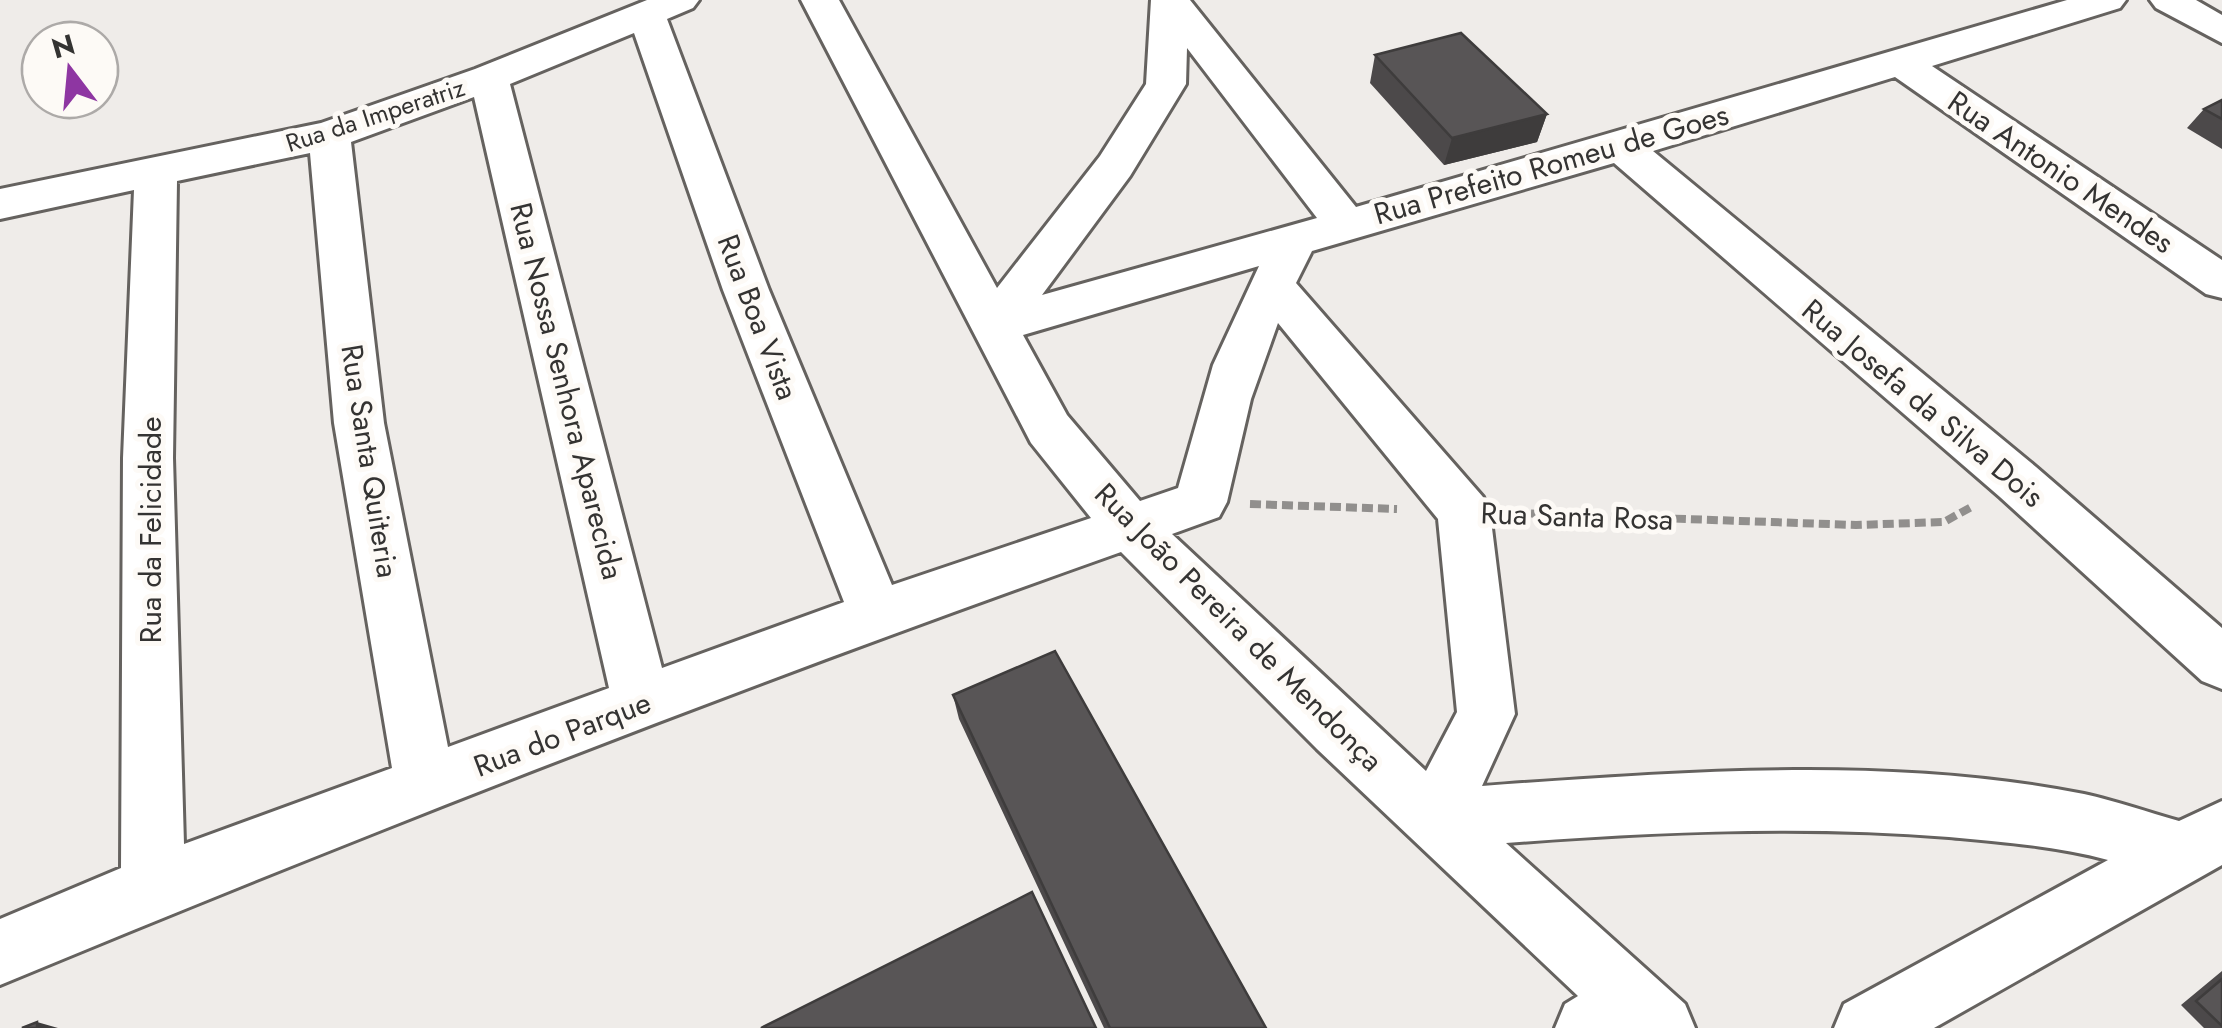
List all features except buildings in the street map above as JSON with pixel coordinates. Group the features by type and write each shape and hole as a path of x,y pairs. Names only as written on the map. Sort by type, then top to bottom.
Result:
{"street":[{"name":"Rua João Pereira de Mendonça","path":"820,0 1049,429 1128,524 1434,818 1628,1019"},
{"path":"994,326 1115,166 1166,84 1170,0"},
{"path":"1170,0 1346,223"},
{"name":"Rua Prefeito Romeu de Goes","path":"994,326 1297,236 1621,147 2107,0"},
{"path":"2169,0 2222,30"},
{"name":"Rua da Imperatriz","path":"0,204 329,135 489,78 664,8"},
{"name":"Rua Boa Vista","path":"664,8 746,290 877,614"},
{"name":"Rua Antonio Mendes","path":"1900,62 2222,282"},
{"name":"Rua Nossa Senhora Aparecida","path":"489,78 642,704"},
{"name":"Rua Santa Quiteria","path":"329,135 359,423 425,786"},
{"name":"Rua Josefa da Silva Dois","path":"1621,147 2018,482 2222,663"},
{"name":"Rua da Felicidade","path":"153,887 148,458 156,174"},
{"path":"1128,524 1200,502 1222,405 1270,284 1297,236"},
{"path":"1270,284 1464,512 1486,714 1434,818"},
{"name":"Rua do Parque","path":"0,952 153,887 877,614 1128,524"},
{"path":"1434,818 1666,802 1848,803 2077,822 2202,842"},
{"path":"1868,1028 2202,842"}],"path":[{"name":"Rua Santa Rosa","path":"1200,502 1856,525 1944,522 2018,482"}]}
